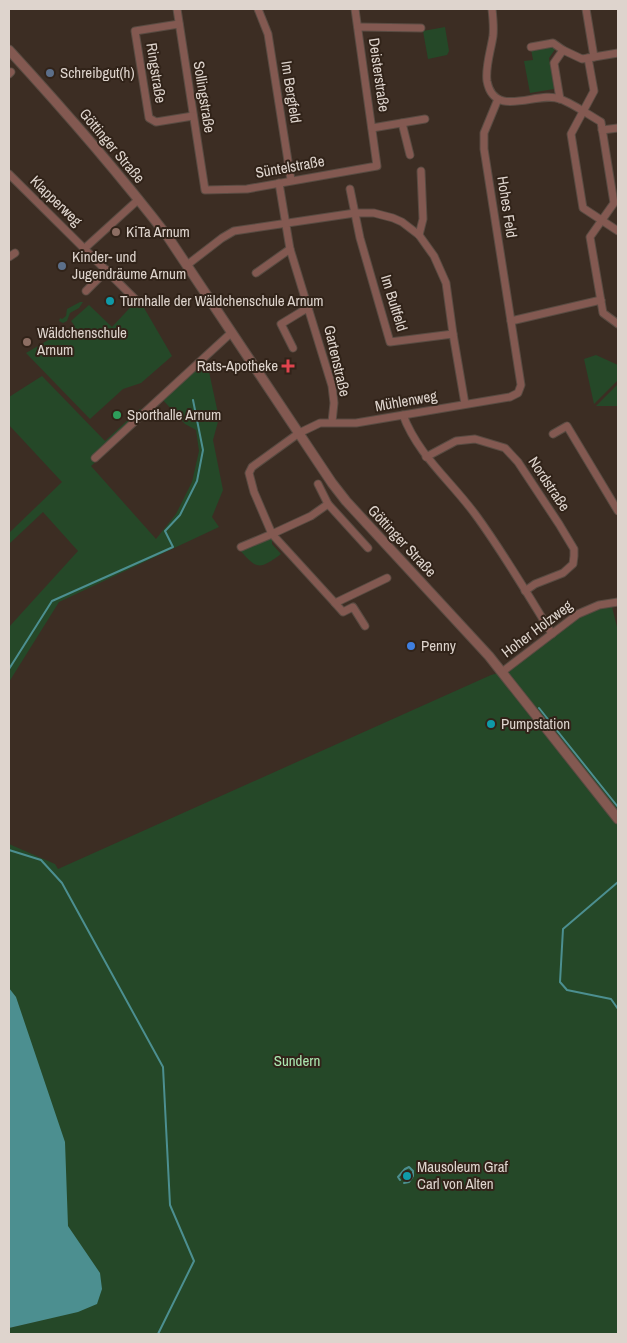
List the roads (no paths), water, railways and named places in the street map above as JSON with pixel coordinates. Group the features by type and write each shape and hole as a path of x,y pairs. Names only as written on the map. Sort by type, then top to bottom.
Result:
{"street":[{"name":"Sollingstraße","path":"177,9 205,190"},
{"name":"Im Bergfeld","path":"258,9 268,34 291,180"},
{"name":"Deisterstraße","path":"355,9 377,164"},
{"path":"492,9 493,34 486,73 487,84 492,93 498,99 511,102 548,96 560,99 600,122 616,199 590,236 603,313 617,321"},
{"path":"586,9 594,91 571,134 583,208 618,231"},
{"name":"Ringstraße","path":"179,24 135,31 149,118 156,122 193,116"},
{"name":"Deisterstraße","path":"358,27 421,28"},
{"path":"531,47 554,44 582,59 618,53"},
{"name":"Göttinger Straße","path":"9,50 58,104 139,200 187,265 299,434 346,501 446,608 502,672 618,819"},
{"path":"560,99 554,63 563,50"},
{"name":"Hohes Feld","path":"498,99 484,133 484,149 521,385 518,393"},
{"name":"Deisterstraße","path":"372,128 425,119"},
{"name":"Deisterstraße","path":"402,123 410,156"},
{"path":"602,130 618,128"},
{"name":"Süntelstraße","path":"205,190 247,189 377,166 377,164"},
{"path":"419,235 423,219 421,171"},
{"name":"Klapperweg","path":"9,174 136,300"},
{"name":"Gartenstraße","path":"279,182 290,249 332,386 334,403 332,422"},
{"name":"Im Bultfeld","path":"350,188 360,238 390,342 453,334"},
{"name":"Klapperweg","path":"85,248 139,200"},
{"path":"187,265 234,231 355,213 374,213 402,222 419,235 434,256 446,283 465,404"},
{"path":"256,273 290,249"},
{"path":"86,291 107,270"},
{"path":"511,321 601,300"},
{"path":"293,348 281,324 309,307"},
{"path":"95,458 232,332"},
{"name":"Mühlenweg","path":"272,534 254,492 249,473 252,467 299,434 320,423 356,423 510,397 518,393"},
{"path":"403,415 410,433 426,457 473,512 507,558 552,634"},
{"path":"553,434 567,426 618,511"},
{"name":"Nordstraße","path":"426,457 456,441 475,439 505,448 518,462 574,549 573,564 563,573 535,584 525,591"},
{"path":"318,484 328,504 368,548"},
{"path":"241,547 311,516 328,504"},
{"path":"272,534 343,612 353,607"},
{"path":"335,603 387,578"},
{"path":"348,597 365,626"},
{"name":"Hoher Holzweg","path":"502,672 578,614 598,605 618,602"}],"water":[{"path":"9,988 16,997 65,1142 68,1226 100,1273 102,1289 97,1304 78,1312 9,1328"}],"waterway":[{"path":"9,669 52,601 173,547 165,531 180,515 197,481 203,450 193,400"},
{"path":"539,708 618,807"},
{"path":"9,850 41,860 62,883 163,1067 170,1205 194,1261 158,1334"},
{"path":"618,882 563,929 560,982 567,990 611,999 618,1009"},
{"path":"400,1180 398,1177 409,1167 413,1171 413,1176 409,1182 404,1183"}],"place":[{"name":"Schreibgut(h)","path":"50,73"},
{"name":"KiTa Arnum","path":"116,232"},
{"name":"Kinder- und Jugendräume Arnum","path":"62,266"},
{"name":"Turnhalle der Wäldchenschule Arnum","path":"110,301"},
{"name":"Wäldchenschule Arnum","path":"27,342"},
{"name":"Rats-Apotheke","path":"288,366"},
{"name":"Sporthalle Arnum","path":"117,415"},
{"name":"Penny","path":"411,646"},
{"name":"Pumpstation","path":"491,724"},
{"name":"Mausoleum Graf Carl von Alten","path":"407,1176"}],"park label":[{"name":"Sundern","path":"297,1061"}]}
